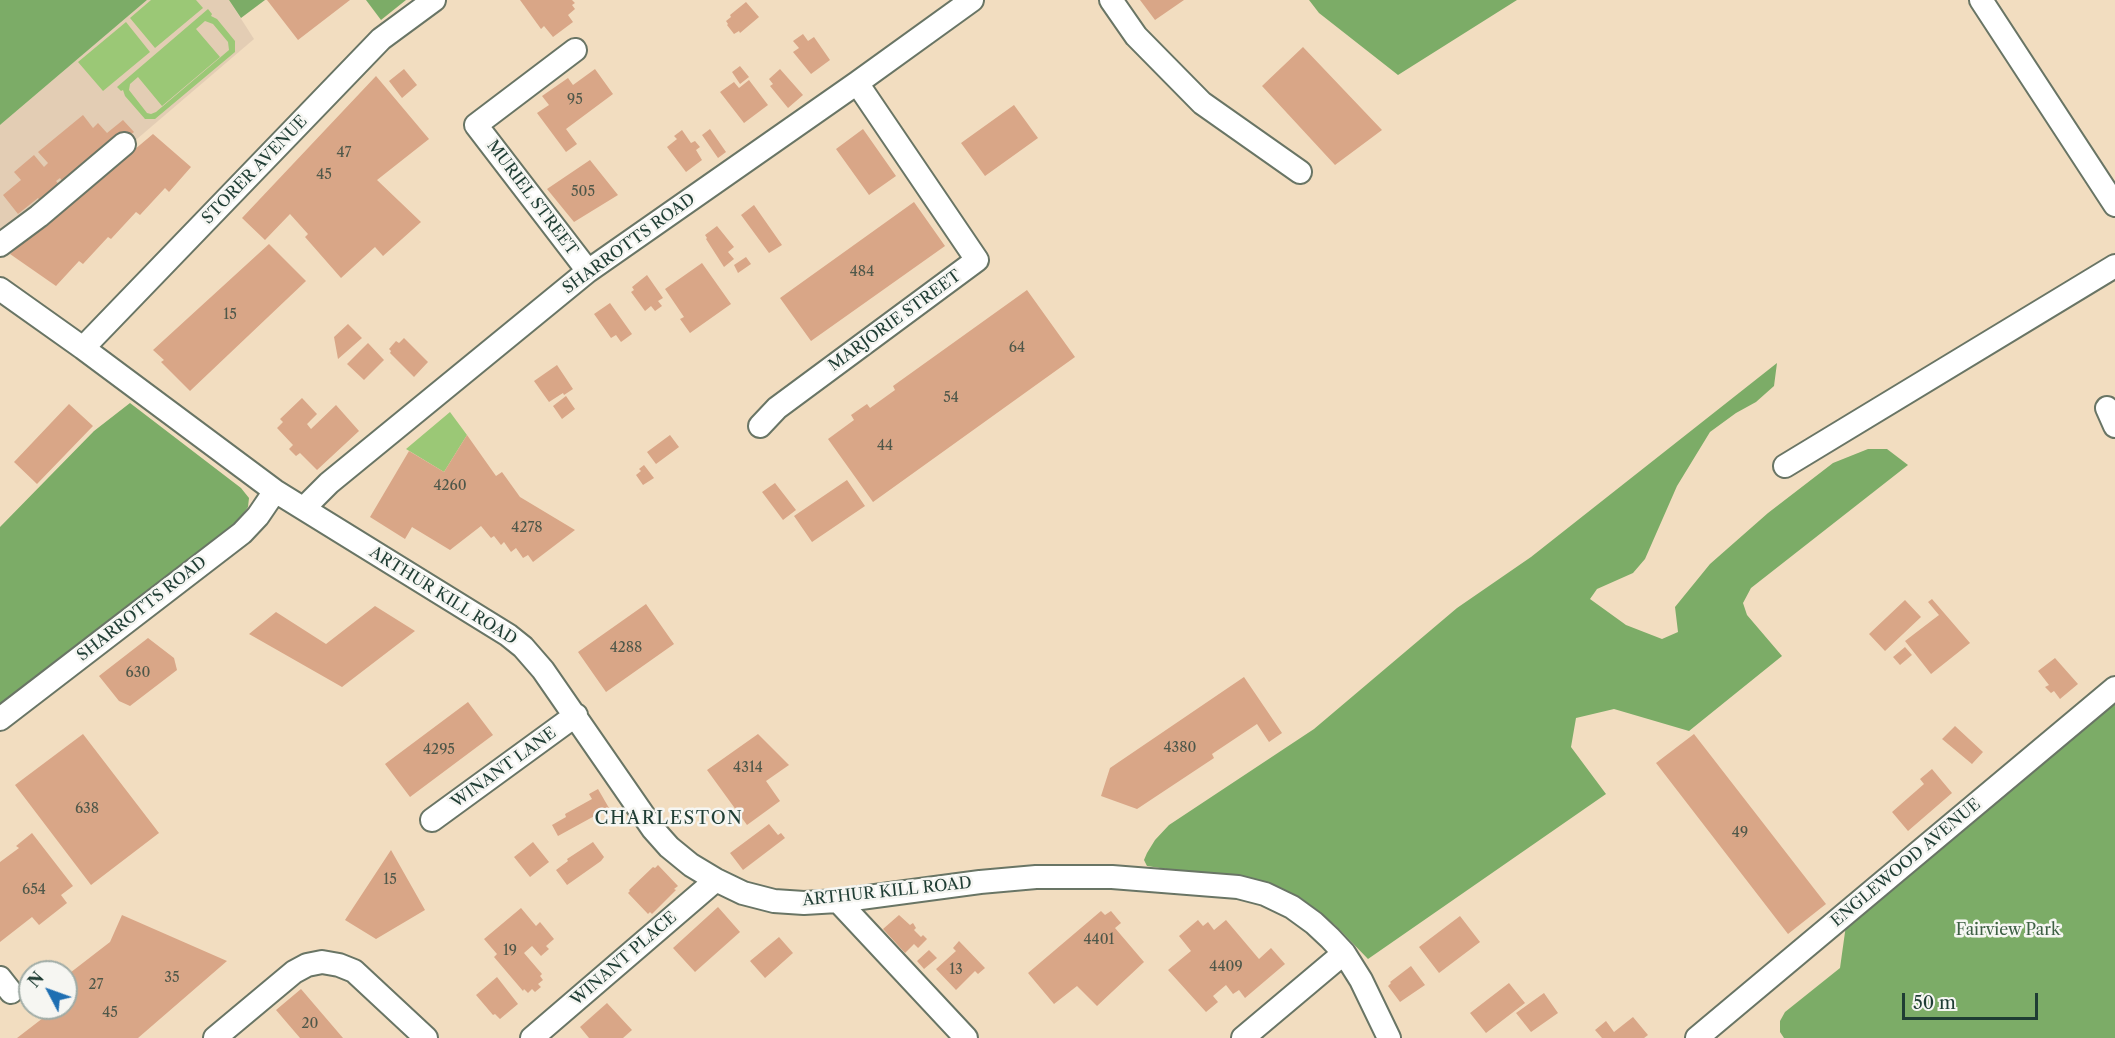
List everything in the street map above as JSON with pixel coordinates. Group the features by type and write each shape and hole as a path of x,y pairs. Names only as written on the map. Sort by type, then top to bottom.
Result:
{"street":[{"name":"STORER AVENUE","path":"84,348 381,39 434,0"},
{"name":"SHARROTTS ROAD","path":"303,508 329,483 588,271 972,0"},
{"path":"1111,0 1136,36 1202,103 1300,172"},
{"path":"1981,0 2115,205"},
{"name":"MURIEL STREET","path":"575,50 476,125 588,271"},
{"name":"MARJORIE STREET","path":"760,426 777,408 977,260 857,83"},
{"path":"0,245 39,216 124,144"},
{"path":"1785,466 2115,266"},
{"name":"ARTHUR KILL ROAD","path":"0,289 84,348 275,490 508,635 533,658 576,716 634,803 664,841 692,865 716,880 743,892 774,901 804,903 1036,877 1112,877 1238,887 1264,894 1292,907 1314,923 1344,953 1376,1008 1389,1038"},
{"name":"SHARROTTS ROAD","path":"0,719 242,533 258,516 275,490"},
{"name":"ENGLEWOOD AVENUE","path":"1697,1038 2115,688"},
{"name":"WINANT LANE","path":"432,820 576,716"},
{"name":"WINANT PLACE","path":"532,1038 716,880"},
{"path":"838,901 966,1038"},
{"path":"1243,1038 1344,953"},
{"path":"215,1038 294,972 307,965 322,962 354,971 426,1038"}],"shaded area":[{"path":"147,0 229,0 254,39 0,256 0,125"}],"green space":[{"path":"0,0 147,0 0,125"},
{"path":"151,0 196,0 203,8 155,48 130,18"},
{"path":"229,0 265,0 241,18"},
{"path":"366,0 406,0 381,20"},
{"path":"1309,0 1517,0 1398,75 1319,13"},
{"path":"208,9 211,16 217,19 235,41 235,52 155,119 145,119 125,96 123,90 117,87","holes":["205,21 213,24 228,42 229,50 156,112 147,113 129,90 130,84 138,77 162,106 220,57 196,29"]},
{"path":"126,22 150,52 103,91 78,62"},
{"path":"1777,363 1774,386 1756,402 1710,432 1677,486 1645,559 1633,573 1597,589 1590,599 1626,625 1662,639 1678,632 1675,607 1710,564 1768,513 1833,463 1868,449 1887,449 1908,465 1751,588 1743,603 1747,615 1782,656 1689,731 1614,709 1576,718 1571,747 1606,794 1368,959 1335,925 1301,898 1257,883 1147,866 1144,860 1147,853 1169,825 1314,729 1457,608 1531,557"},
{"path":"130,403 241,488 249,498 248,507 240,518 203,552 0,709 0,527 94,431"},
{"path":"450,412 467,435 444,472 406,449"},
{"name":"Fairview Park","path":"2115,699 2115,1038 1784,1038 1780,1032 1780,1021 1785,1012 1840,968 1846,925"}],"building":[{"path":"267,0 350,0 298,40"},
{"path":"520,0 572,0 575,3 572,5 575,9 568,15 573,22 553,37 544,26 541,29"},
{"path":"1140,0 1184,0 1155,20"},
{"path":"746,2 759,17 740,33 739,31 734,34 726,21"},
{"path":"803,34 808,41 814,37 830,60 811,74 793,52 799,48 793,41"},
{"path":"1303,47 1382,130 1335,165 1262,86"},
{"path":"740,66 749,77 740,84 732,72"},
{"path":"404,69 417,85 402,98 389,81"},
{"path":"595,69 613,94 566,129 577,144 566,152 537,113 549,105 542,96 568,78 573,85"},
{"path":"780,69 803,95 788,108 770,86 773,84 769,79"},
{"path":"376,76 429,139 377,180 421,222 383,256 375,247 341,278 305,237 308,234 290,214 265,240 242,218"},
{"path":"749,80 768,105 744,123 720,92 734,82 739,88"},
{"path":"1014,105 1038,138 985,176 961,143"},
{"path":"83,115 93,128 98,123 107,133 123,120 134,132 67,187 60,178 56,181 64,190 45,207 38,198 18,214 3,195 21,180 14,172 34,155 44,167 48,163 38,152"},
{"path":"710,129 726,152 718,158 702,135"},
{"path":"863,129 896,176 869,195 836,149"},
{"path":"682,130 691,143 695,141 700,147 696,150 702,160 686,172 667,147 677,139 674,136"},
{"path":"153,134 191,167 169,192 165,188 140,215 136,212 111,239 108,237 83,264 79,261 56,286 10,254"},
{"path":"590,160 618,195 574,222 547,189"},
{"path":"914,202 945,246 811,341 780,298"},
{"path":"754,205 782,245 769,253 741,215"},
{"path":"717,226 734,247 728,252 734,259 724,267 705,235"},
{"path":"269,244 306,281 190,391 161,362 164,360 153,350"},
{"path":"746,257 751,264 738,273 734,265"},
{"path":"702,263 731,304 690,333 680,319 684,317 665,289"},
{"path":"647,275 663,298 658,301 662,306 655,311 651,306 645,311 631,292 634,290 632,287"},
{"path":"1027,290 1075,357 873,502 828,439 854,420 851,415 867,404 870,408 895,390 893,386"},
{"path":"610,303 632,334 621,342 616,335 611,338 594,314"},
{"path":"348,324 362,338 338,359 334,337"},
{"path":"404,338 428,362 414,377 390,353 389,349 396,341 399,343"},
{"path":"368,343 384,360 364,380 347,364"},
{"path":"557,365 573,389 549,402 534,381"},
{"path":"566,396 575,409 562,419 553,406"},
{"path":"302,398 317,414 307,424 311,429 336,405 359,431 317,470 300,453 296,456 289,449 293,445 277,428 283,422 280,419"},
{"path":"69,404 93,426 37,484 14,462"},
{"path":"467,435 496,476 502,472 520,497 575,530 533,562 528,555 523,558 516,548 511,552 504,542 501,545 494,536 491,538 481,526 450,550 412,527 405,539 370,517 409,451 444,472"},
{"path":"670,435 679,447 656,464 647,452"},
{"path":"644,465 654,478 643,485 636,475"},
{"path":"847,480 865,506 812,542 794,516"},
{"path":"775,483 796,510 783,520 762,492"},
{"path":"1932,599 1970,643 1931,674 1905,641 1939,615 1928,602"},
{"path":"1905,600 1921,617 1885,651 1869,634"},
{"path":"646,604 674,644 606,692 578,652"},
{"path":"375,606 415,631 342,687 249,634 276,612 326,644"},
{"path":"148,638 174,658 177,670 130,706 119,701 99,676"},
{"path":"1905,647 1912,655 1900,665 1893,657"},
{"path":"2055,658 2078,684 2060,699 2054,691 2051,693 2045,687 2049,685 2038,671"},
{"path":"1244,677 1282,733 1269,742 1257,724 1212,754 1214,758 1137,809 1101,796 1110,768"},
{"path":"468,702 493,735 410,797 385,764"},
{"path":"1955,726 1983,752 1972,764 1942,739"},
{"path":"83,734 159,833 91,885 15,785"},
{"path":"758,734 789,765 766,781 780,801 747,825 707,770"},
{"path":"1694,734 1826,904 1788,934 1656,763"},
{"path":"1932,769 1952,793 1908,831 1892,812 1924,784 1920,779"},
{"path":"598,789 609,808 558,836 552,825 566,817 565,814 592,799 589,794"},
{"path":"769,824 778,835 781,833 785,838 743,870 730,853"},
{"path":"32,833 73,886 61,895 67,903 39,925 32,917 0,942 0,862 19,848 16,846"},
{"path":"533,842 549,862 530,877 514,857"},
{"path":"593,842 604,857 567,885 556,870 568,861 567,859"},
{"path":"391,850 425,910 376,939 345,920"},
{"path":"658,865 678,886 652,914 650,912 648,914 628,893 653,867"},
{"path":"718,907 740,932 695,972 673,948"},
{"path":"521,908 536,926 540,922 554,939 546,946 549,949 541,956 532,946 524,953 542,974 540,976 543,980 538,984 541,987 535,992 532,989 528,993 524,989 523,991 494,957 497,954 484,939"},
{"path":"1101,911 1105,915 1111,911 1121,923 1115,928 1144,962 1097,1006 1077,986 1054,1004 1028,973"},
{"path":"122,915 227,961 138,1038 17,1038 40,1020 78,1020 78,967 110,942"},
{"path":"899,915 910,925 913,923 916,928 914,930 927,939 918,948 914,944 905,953 883,929"},
{"path":"1460,916 1480,942 1439,973 1419,947"},
{"path":"1198,920 1203,926 1208,922 1214,930 1226,920 1259,959 1271,948 1285,964 1245,998 1239,990 1233,994 1226,985 1213,996 1218,1002 1206,1012 1168,970 1191,951 1179,936"},
{"path":"779,937 793,953 765,978 750,961"},
{"path":"959,941 985,968 978,974 975,971 956,990 936,969 956,951 953,948"},
{"path":"929,950 937,958 924,969 917,961"},
{"path":"1411,966 1425,985 1400,1002 1388,986"},
{"path":"497,977 518,1004 500,1019 495,1014 493,1015 476,995"},
{"path":"1509,983 1525,1003 1486,1033 1470,1013"},
{"path":"301,989 343,1038 300,1038 276,1010"},
{"path":"1544,993 1558,1013 1531,1032 1516,1013"},
{"path":"607,1003 632,1030 623,1038 589,1038 580,1027"},
{"path":"1633,1017 1648,1035 1644,1038 1602,1038 1595,1030 1606,1021 1614,1032"}],"district":[{"name":"CHARLESTON","path":"669,819"}]}
